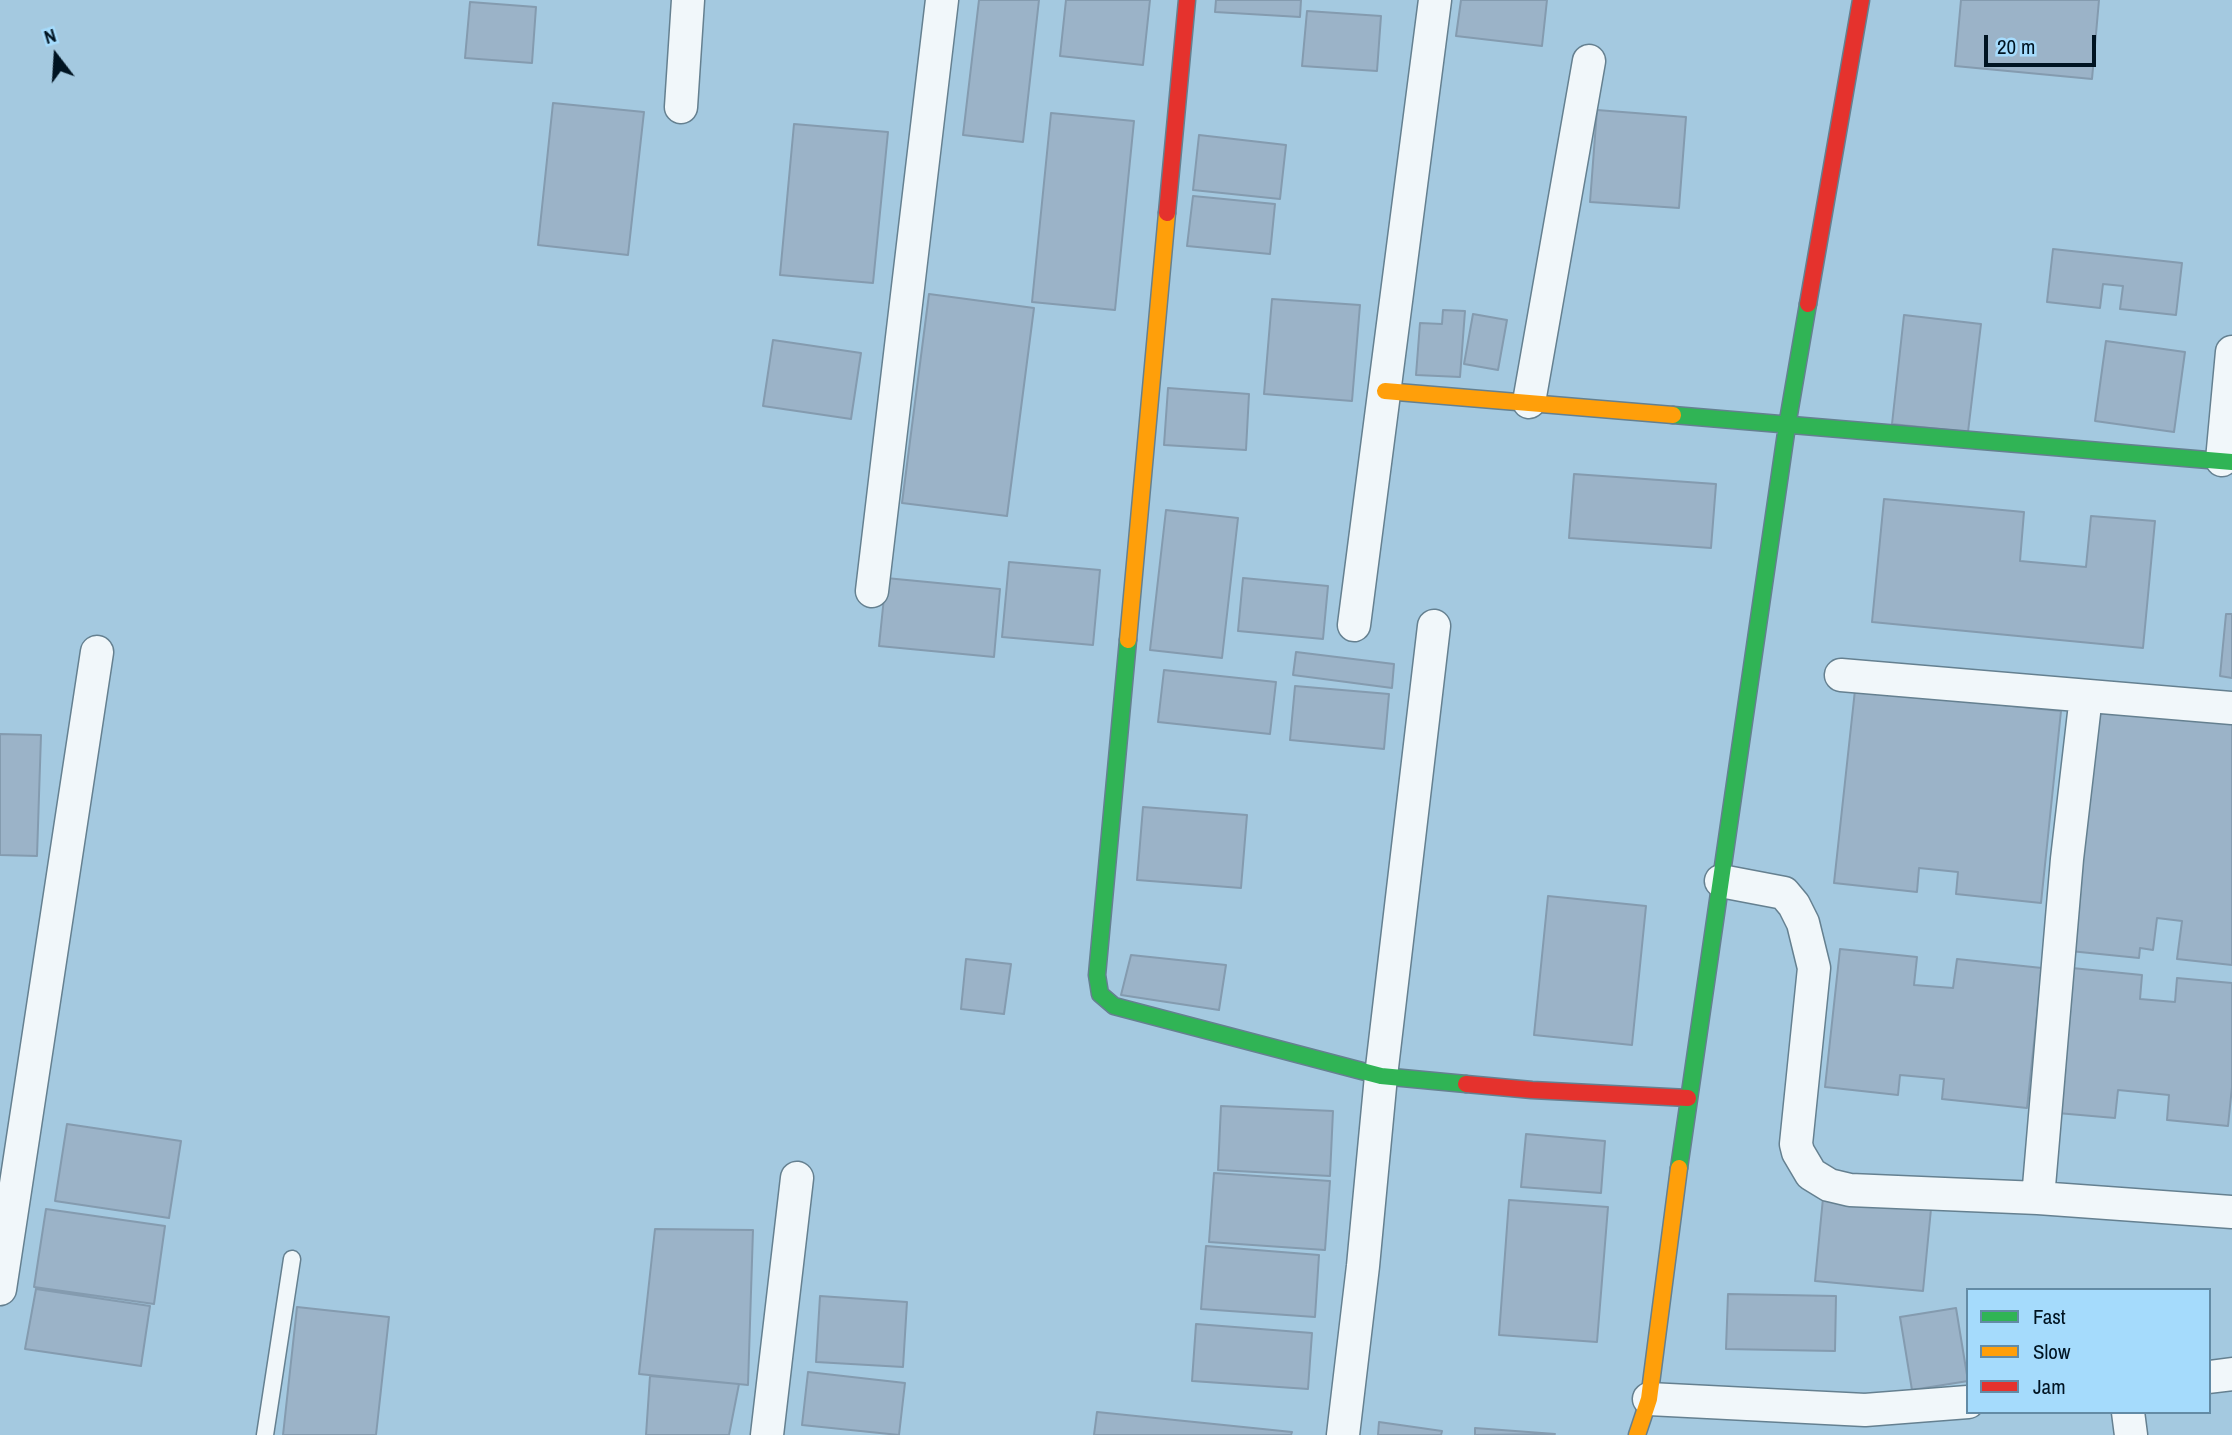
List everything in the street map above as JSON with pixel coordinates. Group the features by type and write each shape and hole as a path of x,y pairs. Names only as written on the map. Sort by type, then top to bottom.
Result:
{"street":[{"path":"681,107 688,0"},
{"path":"872,591 942,0"},
{"path":"1187,0 1097,985 1100,994 1114,1006 1381,1076 1532,1090 1688,1098"},
{"path":"1354,625 1435,0"},
{"path":"1637,1435 1649,1399 1688,1098 1787,426 1861,0"},
{"path":"1529,401 1589,61"},
{"path":"1385,391 2227,461 2232,352"},
{"path":"1343,1435 1381,1076 1434,626"},
{"path":"0,1289 97,652"},
{"path":"1841,676 2232,708"},
{"path":"2038,1198 2067,859 2086,696"},
{"path":"1721,881 1784,893 1803,923 1814,968 1796,1144 1811,1174 1829,1185 1850,1190 2038,1198 2232,1212"},
{"path":"767,1435 797,1178"},
{"path":"2211,1377 2232,1374"},
{"path":"1649,1399 1865,1410 1966,1402"},
{"path":"2128,1414 2131,1435"}],"lane":[{"path":"265,1435 292,1259"}],"building":[{"path":"979,0 1039,0 1023,142 963,135"},
{"path":"1066,0 1150,0 1143,65 1060,56"},
{"path":"1216,0 1301,0 1300,17 1215,12"},
{"path":"1461,0 1547,0 1542,46 1456,36"},
{"path":"1961,0 2099,0 2092,79 1955,66"},
{"path":"470,2 536,7 532,63 465,58"},
{"path":"1307,11 1381,16 1377,71 1302,66"},
{"path":"553,103 644,112 628,255 538,245"},
{"path":"1597,110 1686,117 1679,208 1590,202"},
{"path":"1051,113 1134,121 1115,310 1032,302"},
{"path":"794,124 888,132 873,283 780,275"},
{"path":"1199,135 1286,145 1280,199 1193,190"},
{"path":"1193,196 1275,204 1270,254 1187,246"},
{"path":"2053,249 2182,263 2176,315 2120,309 2123,286 2103,284 2100,308 2047,302"},
{"path":"929,294 1034,308 1007,516 902,503"},
{"path":"1272,299 1360,305 1352,401 1264,394"},
{"path":"1443,310 1465,311 1460,377 1416,375 1420,323 1442,324"},
{"path":"1473,314 1507,320 1498,370 1464,364"},
{"path":"1904,315 1981,324 1968,432 1892,424"},
{"path":"773,340 861,353 851,419 763,406"},
{"path":"2106,341 2185,352 2174,432 2095,421"},
{"path":"1168,388 1249,394 1246,450 1164,445"},
{"path":"1574,474 1716,484 1711,548 1569,538"},
{"path":"1884,499 2024,512 2020,561 2086,567 2091,516 2155,521 2143,648 1872,622"},
{"path":"1166,510 1238,518 1222,658 1150,650"},
{"path":"1009,562 1100,570 1093,645 1002,637"},
{"path":"886,578 1000,589 994,657 879,646"},
{"path":"1243,578 1328,586 1323,639 1238,631"},
{"path":"2226,614 2232,614 2232,678 2220,676"},
{"path":"1296,652 1394,664 1392,688 1293,675"},
{"path":"1164,670 1276,682 1270,734 1158,722"},
{"path":"1295,686 1389,694 1384,749 1290,740"},
{"path":"1855,690 2061,711 2041,903 1956,894 1958,872 1919,868 1917,892 1834,883"},
{"path":"2098,708 2232,723 2232,965 2177,959 2182,921 2157,918 2153,950 2140,948 2139,958 2070,951"},
{"path":"0,734 41,735 37,856 0,855"},
{"path":"1143,807 1247,815 1241,888 1137,880"},
{"path":"1548,896 1646,906 1632,1045 1534,1035"},
{"path":"1840,949 1917,957 1914,985 1953,988 1957,959 2042,968 2027,1108 1942,1099 1944,1079 1900,1075 1898,1095 1825,1087"},
{"path":"1131,955 1226,965 1219,1010 1121,995"},
{"path":"966,959 1011,964 1004,1014 961,1009"},
{"path":"2072,968 2142,975 2140,999 2175,1002 2177,978 2232,983 2232,1087 2228,1126 2167,1120 2169,1095 2118,1090 2115,1118 2057,1113"},
{"path":"1221,1106 1333,1111 1330,1176 1218,1170"},
{"path":"67,1124 181,1141 169,1218 55,1201"},
{"path":"1526,1134 1605,1141 1601,1193 1521,1187"},
{"path":"1214,1173 1330,1181 1325,1250 1209,1242"},
{"path":"1823,1198 1931,1209 1923,1291 1815,1281"},
{"path":"1509,1200 1608,1207 1597,1342 1499,1335"},
{"path":"46,1209 165,1226 154,1304 34,1287"},
{"path":"655,1229 753,1230 748,1385 639,1374"},
{"path":"1206,1246 1319,1255 1315,1317 1201,1309"},
{"path":"36,1289 150,1306 141,1366 25,1349"},
{"path":"1728,1294 1836,1296 1835,1351 1726,1349"},
{"path":"820,1296 907,1302 903,1367 816,1362"},
{"path":"297,1307 389,1317 376,1435 283,1435"},
{"path":"1956,1308 1966,1381 1912,1390 1900,1317"},
{"path":"1196,1324 1312,1333 1308,1389 1192,1381"},
{"path":"808,1372 905,1383 899,1435 802,1425"},
{"path":"650,1376 739,1384 729,1435 646,1435"},
{"path":"1097,1412 1292,1432 1291,1435 1094,1435"},
{"path":"1379,1422 1442,1431 1441,1435 1378,1435"},
{"path":"1475,1428 1555,1434 1475,1435"}],"traffic: fast":[{"path":"1679,1168 1787,426 1808,304"},
{"path":"1673,415 2232,462"},
{"path":"1128,640 1097,975 1100,994 1114,1006 1381,1076 1466,1084"}],"traffic: slow":[{"path":"1128,640 1167,213"},
{"path":"1385,391 1673,415"},
{"path":"1637,1435 1649,1399 1679,1168"}],"traffic: jam":[{"path":"1167,213 1187,0"},
{"path":"1808,304 1861,0"},
{"path":"1466,1084 1688,1098"}]}
